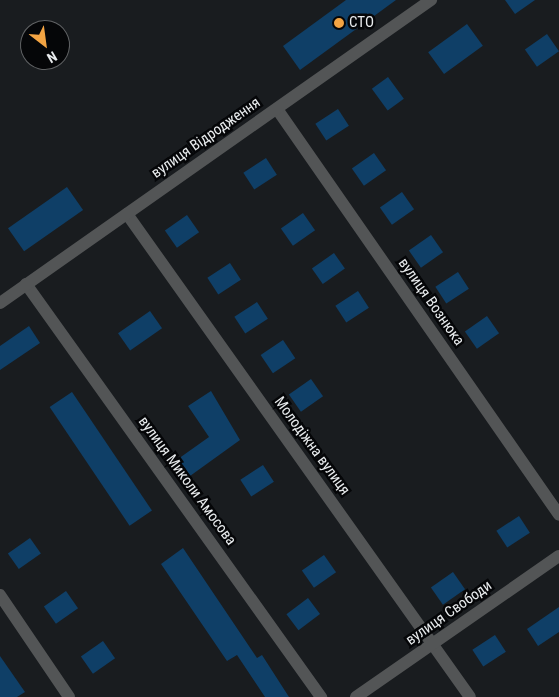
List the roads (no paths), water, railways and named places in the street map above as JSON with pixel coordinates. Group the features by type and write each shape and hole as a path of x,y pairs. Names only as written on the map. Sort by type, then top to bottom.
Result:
{"street":[{"name":"вулиця Відродження","path":"0,303 431,0"},
{"name":"вулиця Вознюка","path":"277,109 559,514"},
{"name":"Молодіжна вулиця","path":"127,214 470,697"},
{"name":"вулиця Миколи Амосова","path":"26,284 321,697"},
{"name":"вулиця Свободи","path":"356,697 559,556"},
{"path":"0,595 69,697"}],"place":[{"name":"СТО","path":"339,23"}]}
